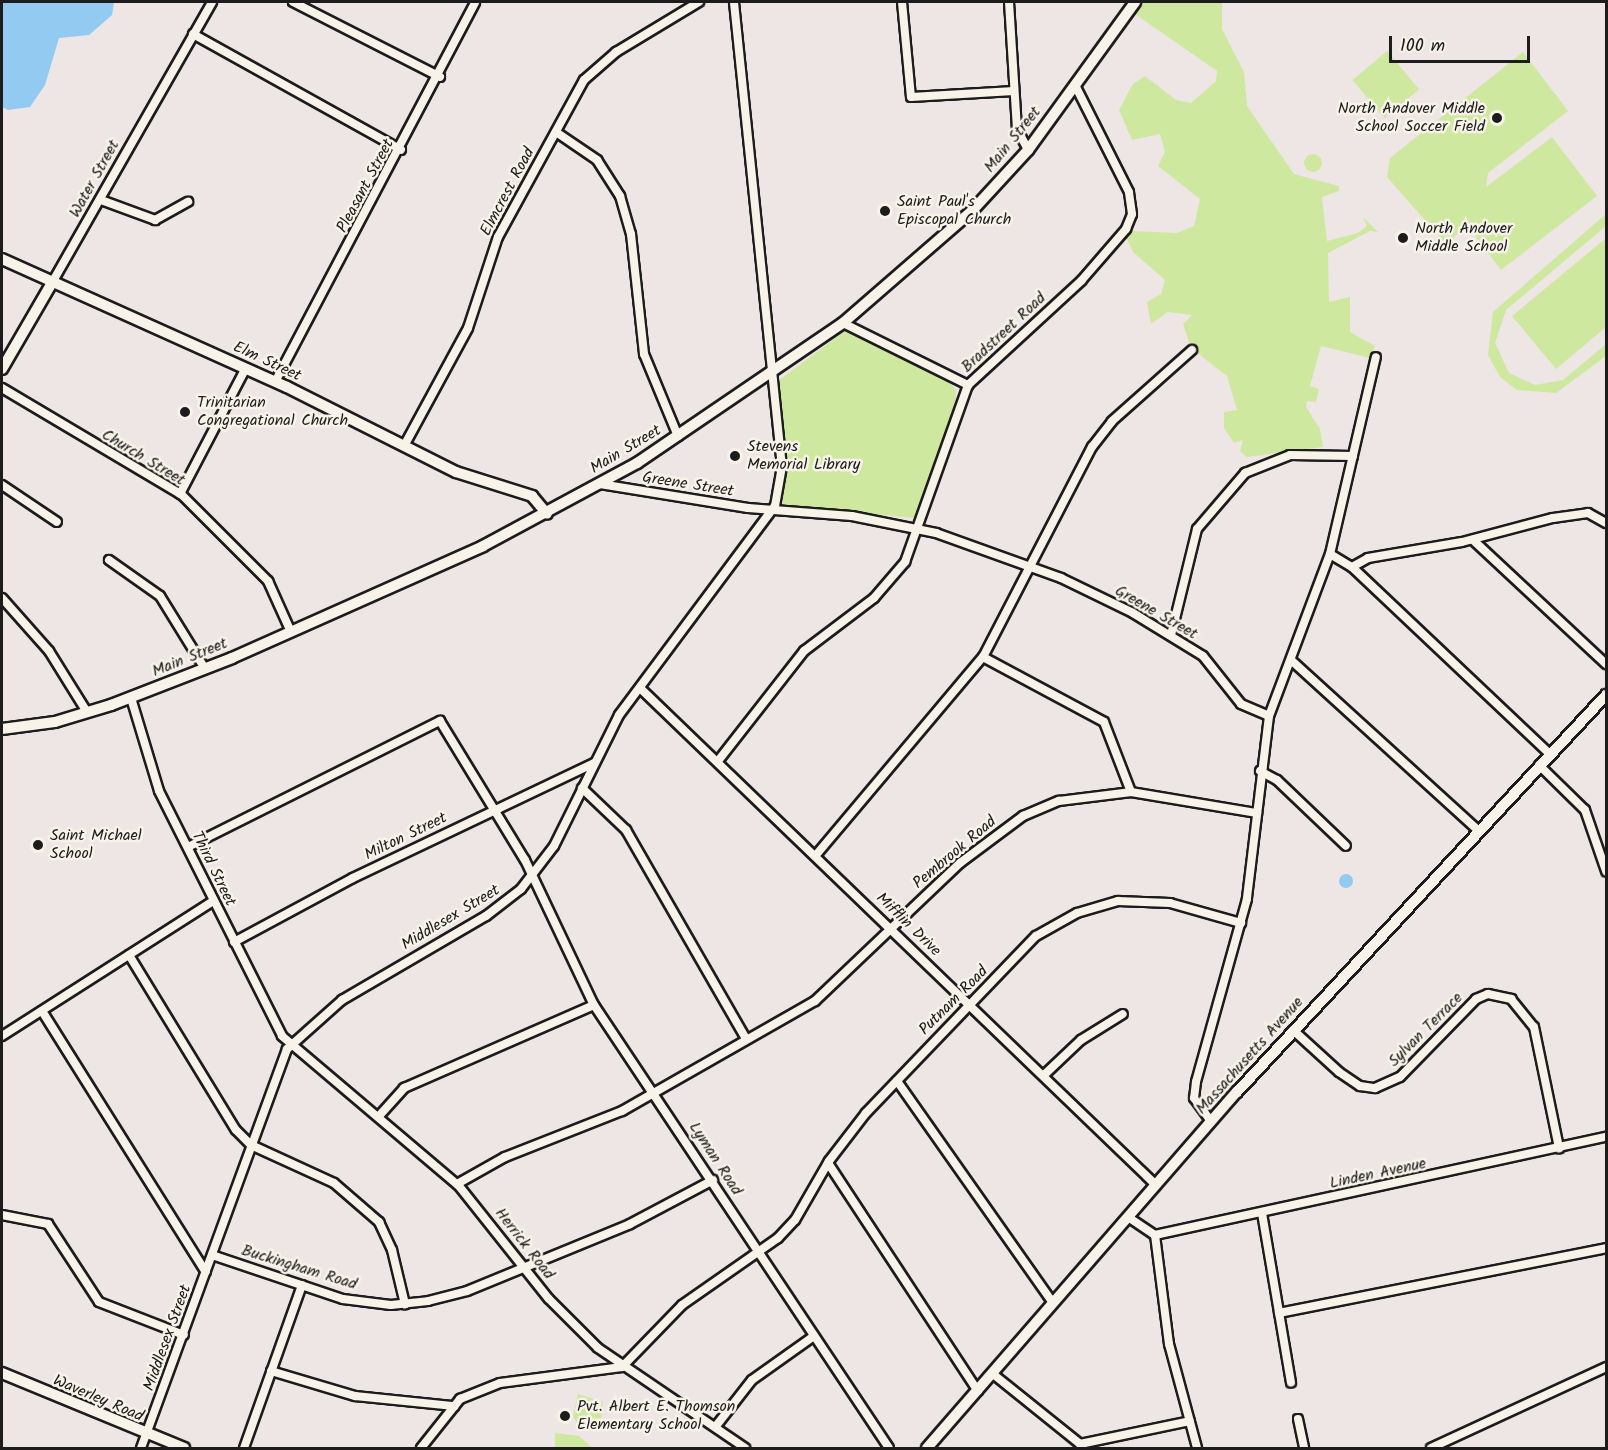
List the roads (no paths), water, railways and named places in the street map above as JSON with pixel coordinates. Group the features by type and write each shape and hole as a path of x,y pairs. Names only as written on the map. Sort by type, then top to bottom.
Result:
{"main road":[{"name":"Main Street","path":"2,729 87,712 131,698 291,632 547,514 678,436 772,374 843,323 972,211 1028,150 1135,2"},
{"name":"Elm Street","path":"2,259 246,368 474,479 532,496 547,514"},
{"name":"Water Street","path":"2,369 53,281"},
{"name":"Massachusetts Avenue","path":"927,1449 1211,1121 1606,695"},
{"name":"Waverley Road","path":"2,1373 147,1436 184,1449"}],"street":[{"name":"Water Street","path":"53,281 212,2"},
{"path":"293,2 440,77"},
{"name":"Pleasant Street","path":"275,382 440,77 475,2"},
{"name":"Elmcrest Road","path":"404,446 468,328 498,237 594,69 699,2"},
{"name":"Middlesex Street","path":"141,1449 251,1145 291,1043 342,1000 486,916 532,877 554,846 594,763 640,687 773,511 782,467 734,2"},
{"path":"903,2 911,97 1014,91"},
{"path":"1009,2 1017,129 1028,150"},
{"path":"194,34 400,150"},
{"name":"Bradstreet Road","path":"718,761 804,651 885,588 905,562 968,385 1081,281 1132,214 1126,184 1075,85"},
{"path":"556,132 597,160 620,196 631,234 644,354 678,436"},
{"path":"101,200 155,220 188,202"},
{"path":"843,323 968,385"},
{"path":"816,855 982,657 1032,567 1092,447 1112,421 1192,350"},
{"path":"1211,1121 1194,1098 1196,1082 1241,923 1269,716 1330,554 1376,357"},
{"path":"180,494 246,368"},
{"name":"Church Street","path":"2,388 180,494 268,581 291,632"},
{"path":"1171,635 1197,529 1245,473 1290,455 1353,456"},
{"name":"Greene Street","path":"600,484 773,511 917,528 1032,567 1171,635 1203,656 1241,704 1269,716"},
{"path":"2,485 57,522"},
{"path":"1352,567 1368,558 1473,540 1575,515 1588,513 1606,523"},
{"path":"1473,540 1606,664"},
{"path":"1330,554 1352,567 1550,754"},
{"path":"109,561 160,596 205,669"},
{"path":"2,598 49,651 87,712"},
{"path":"982,657 1104,722 1131,792"},
{"path":"1291,660 1479,831"},
{"name":"Mifflin Drive","path":"640,687 1156,1185"},
{"name":"Third Street","path":"131,698 159,791 276,1026 291,1043"},
{"name":"Lyman Road","path":"188,847 440,721 494,809 532,877 594,1005 656,1093 889,1449"},
{"name":"Milton Street","path":"234,942 494,809 594,763"},
{"path":"1539,765 1585,810 1606,871"},
{"path":"1260,771 1277,780 1346,846"},
{"path":"582,788 626,830 746,1039"},
{"name":"Pembrook Road","path":"457,1184 656,1093 746,1039 816,1001 969,856 1023,816 1059,801 1131,792 1257,813"},
{"name":"Putnam Road","path":"622,1367 682,1305 758,1252 795,1220 828,1163 897,1081 1036,936 1091,907 1143,900 1241,923"},
{"path":"2,1036 213,901"},
{"path":"129,956 236,1130 251,1145 334,1183 365,1208 387,1237 405,1304"},
{"name":"Sylvan Terrace","path":"1293,1030 1339,1072 1360,1086 1375,1088 1407,1070 1476,999 1488,994 1511,999 1534,1027 1559,1148"},
{"path":"379,1116 404,1088 594,1005"},
{"path":"42,1011 206,1272"},
{"path":"1044,1076 1081,1040 1123,1014"},
{"name":"Herrick Road","path":"291,1043 457,1184 564,1316 622,1367 716,1426 745,1449"},
{"path":"897,1081 908,1090 1053,1303"},
{"name":"Linden Avenue","path":"1155,1235 1606,1137"},
{"path":"828,1163 978,1391"},
{"name":"Buckingham Road","path":"212,1255 343,1299 405,1304 453,1295 639,1220 713,1180"},
{"path":"1262,1213 1291,1383"},
{"path":"2,1215 48,1224 99,1302 184,1335"},
{"path":"1128,1217 1155,1235 1168,1344 1197,1449"},
{"path":"1279,1313 1606,1248"},
{"path":"244,1449 302,1285"},
{"path":"716,1426 753,1380 814,1335"},
{"path":"420,1449 454,1406 524,1376 622,1367"},
{"path":"1431,1449 1606,1367"},
{"path":"271,1371 355,1396 454,1406"},
{"path":"993,1374 1079,1446 1190,1421"},
{"path":"1298,1419 1304,1449"}],"water":[{"path":"2,2 114,2 112,15 89,35 59,38 45,85 30,107 8,110 2,107"},
{"path":"1346,874 1351,876 1353,881 1351,886 1346,888 1341,886 1339,881 1341,876"}],"place":[{"name":"North Andover Middle School Soccer Field","path":"1497,118"},
{"name":"Saint Paul's Episcopal Church","path":"885,211"},
{"name":"North Andover Middle School","path":"1403,238"},
{"name":"Trinitarian Congregational Church","path":"185,412"},
{"name":"Stevens Memorial Library","path":"735,456"},
{"name":"Saint Michael School","path":"38,845"},
{"name":"Pvt. Albert E. Thomson Elementary School","path":"565,1416"}]}
